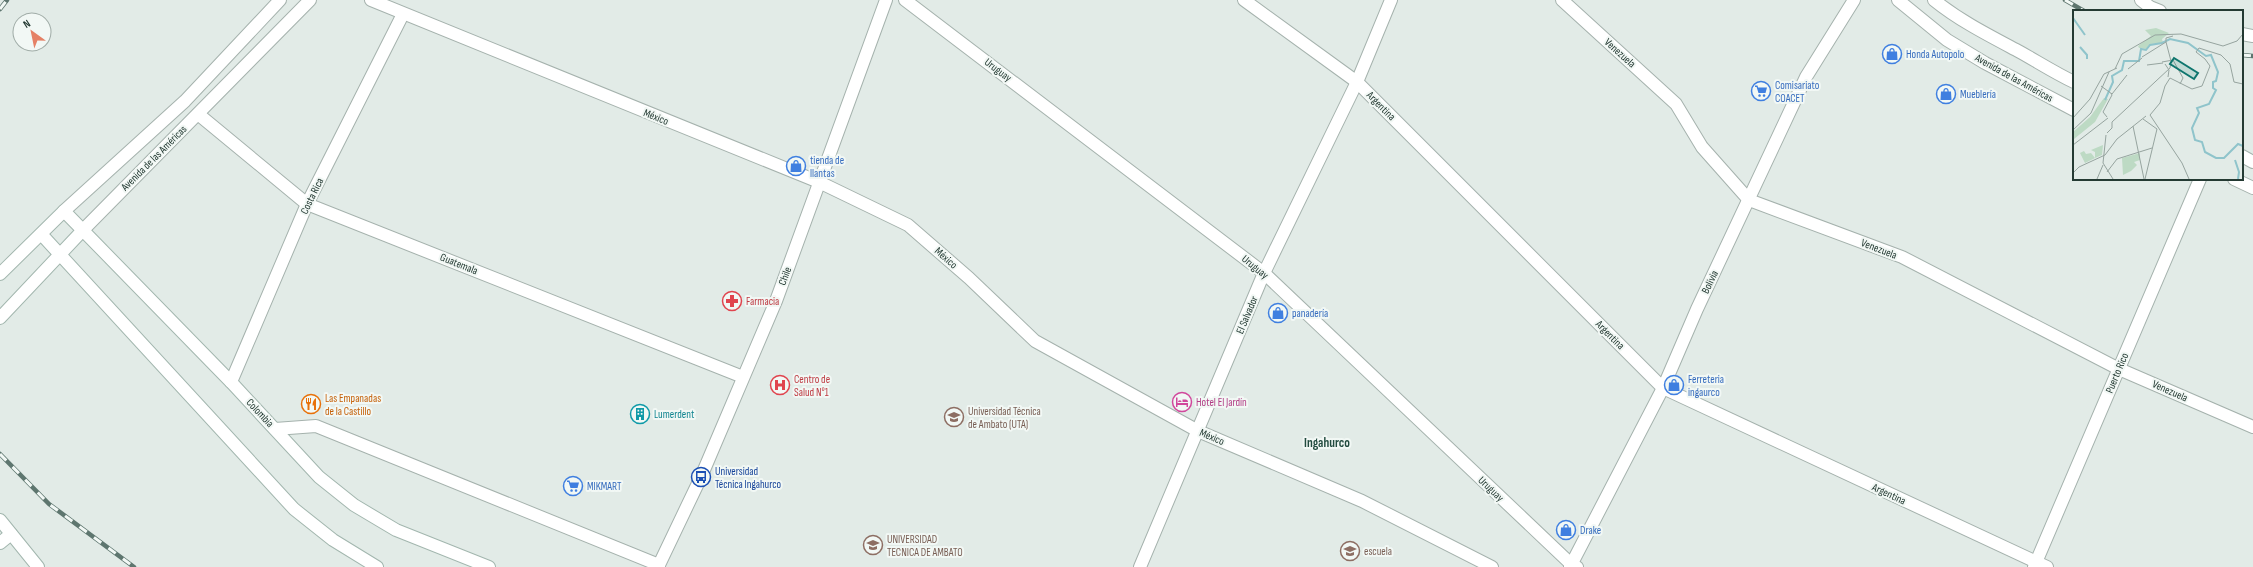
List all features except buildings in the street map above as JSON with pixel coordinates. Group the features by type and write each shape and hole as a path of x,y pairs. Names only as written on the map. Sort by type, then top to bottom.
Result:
{"street":[{"name":"Avenida de las Américas","path":"0,274 42,235 64,212 185,101 280,0"},
{"name":"Avenida de las Américas","path":"2,316 83,230 310,0"},
{"name":"México","path":"371,0 818,182 908,224 970,278 1035,341 1198,431 1362,500 1492,567"},
{"name":"Chile","path":"659,566 701,477 776,301 818,182 886,0"},
{"name":"Uruguay","path":"905,0 1264,273 1573,566"},
{"name":"Argentina","path":"1244,0 1357,82 1663,388 2039,565"},
{"name":"El Salvador","path":"1140,567 1264,273 1357,82 1391,0"},
{"name":"Venezuela","path":"1562,0 1676,104 1702,147 1749,200 1902,257 2119,369 2253,427"},
{"name":"Bolivia","path":"1573,566 1663,388 1697,308 1806,77 1854,0"},
{"name":"Avenida de las Américas","path":"1898,0 1947,40 1985,63 2073,109"},
{"path":"1934,0 1951,14 2052,72 2073,82"},
{"path":"2141,0 2158,10"},
{"name":"Costa Rica","path":"231,382 307,204 403,14"},
{"path":"2243,34 2253,36"},
{"name":"Guatemala","path":"198,114 307,204 743,377"},
{"path":"2243,157 2253,162"},
{"name":"Puerto Rico","path":"2039,565 2119,369 2200,180"},
{"path":"2236,180 2253,188"},
{"name":"Colombia","path":"64,212 231,382 319,477 354,505 396,530 489,567"},
{"path":"42,235 294,508 333,540 377,567"},
{"path":"275,429 316,426 659,566"},
{"path":"0,520 38,567"},
{"path":"0,543 11,534"}],"railway":[{"path":"0,9 7,0"},
{"path":"2065,0 2082,10"},
{"path":"2243,55 2253,56"},
{"path":"0,454 49,504 134,567"}],"place":[{"name":"Honda Autopolo","path":"1892,54"},
{"name":"Comisariato COACET","path":"1761,91"},
{"name":"Mueblería","path":"1946,94"},
{"name":"tienda de llantas","path":"796,166"},
{"name":"Farmacia","path":"732,301"},
{"name":"panadería","path":"1278,313"},
{"name":"Centro de Salud N°1","path":"780,385"},
{"name":"Ferreteria ingaurco","path":"1674,385"},
{"name":"Hotel El Jardín","path":"1182,402"},
{"name":"Las Empanadas de la Castillo","path":"311,404"},
{"name":"Lumerdent","path":"640,414"},
{"name":"Universidad Técnica de Ambato (UTA)","path":"954,417"},
{"name":"Universidad Técnica Ingahurco","path":"701,477"},
{"name":"MIKMART","path":"573,486"},
{"name":"Drake","path":"1566,530"},
{"name":"UNIVERSIDAD TECNICA DE AMBATO","path":"873,545"},
{"name":"escuela","path":"1350,551"}],"district":[{"name":"Ingahurco","path":"1327,443"}]}
